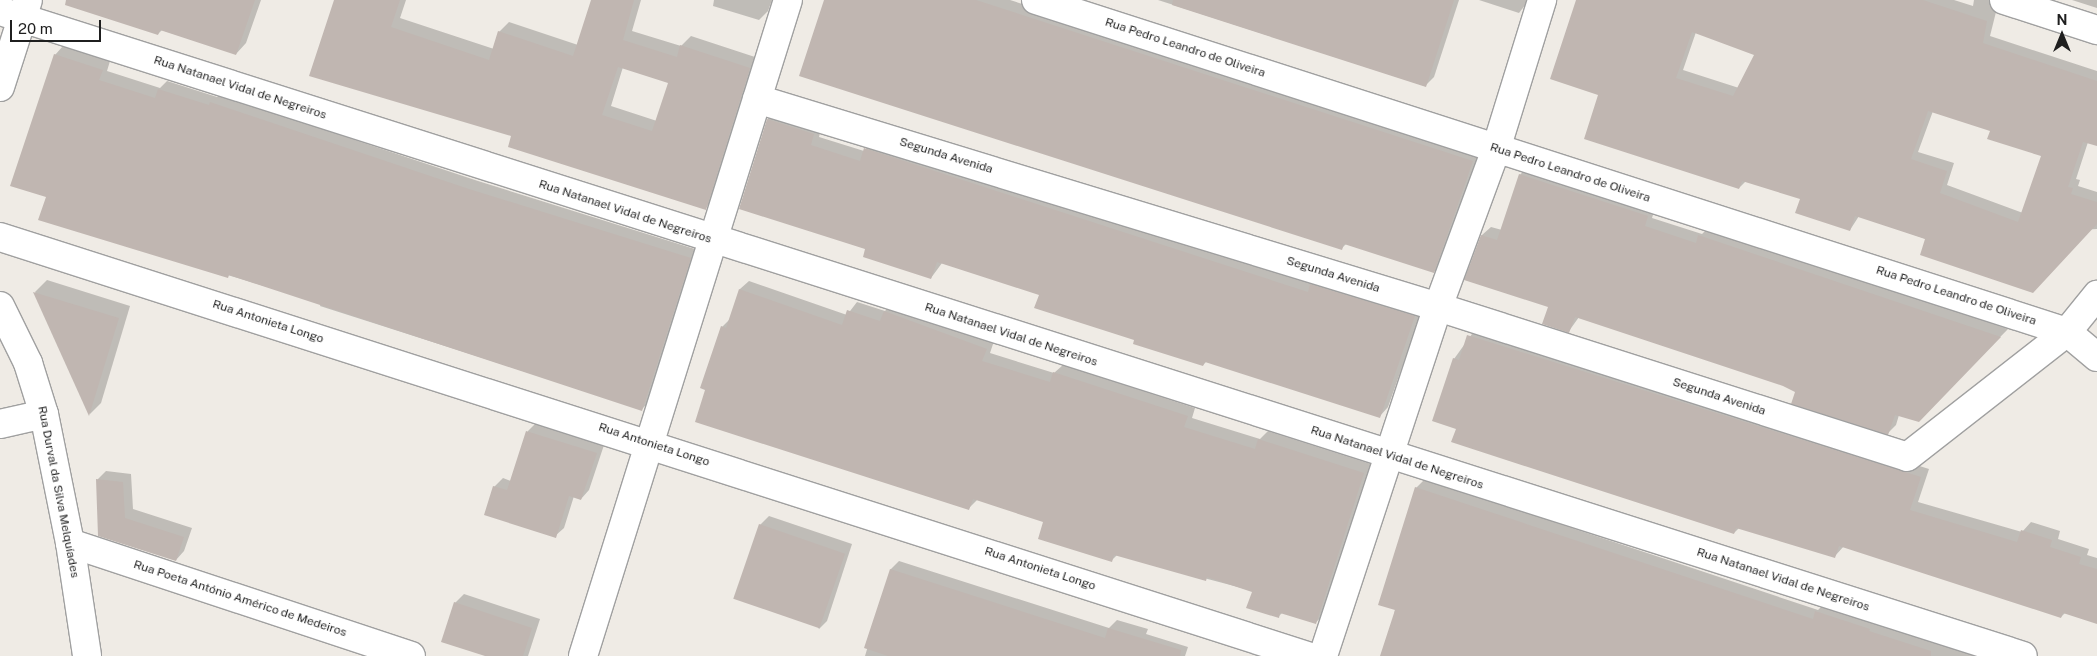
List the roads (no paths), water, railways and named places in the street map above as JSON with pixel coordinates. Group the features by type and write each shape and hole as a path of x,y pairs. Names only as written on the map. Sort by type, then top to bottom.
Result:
{"street":[{"path":"583,656 788,0"},
{"name":"Rua Pedro Leandro de Oliveira","path":"1036,0 2067,332 2097,357"},
{"path":"1323,656 1438,307 1496,149 1542,0"},
{"path":"2004,0 2097,30"},
{"path":"0,87 17,10"},
{"name":"Rua Natanael Vidal de Negreiros","path":"17,10 713,240 2023,656"},
{"name":"Segunda Avenida","path":"757,99 1438,307 1907,457 2067,332"},
{"name":"Rua Antonieta Longo","path":"0,237 649,443 1307,656"},
{"path":"2067,332 2097,295"},
{"name":"Rua Durval da Silva Melquíades","path":"0,306 28,363 44,414 70,543 87,656"},
{"path":"0,424 44,414"},
{"name":"Rua Poeta António Américo de Medeiros","path":"70,543 411,656"}]}
